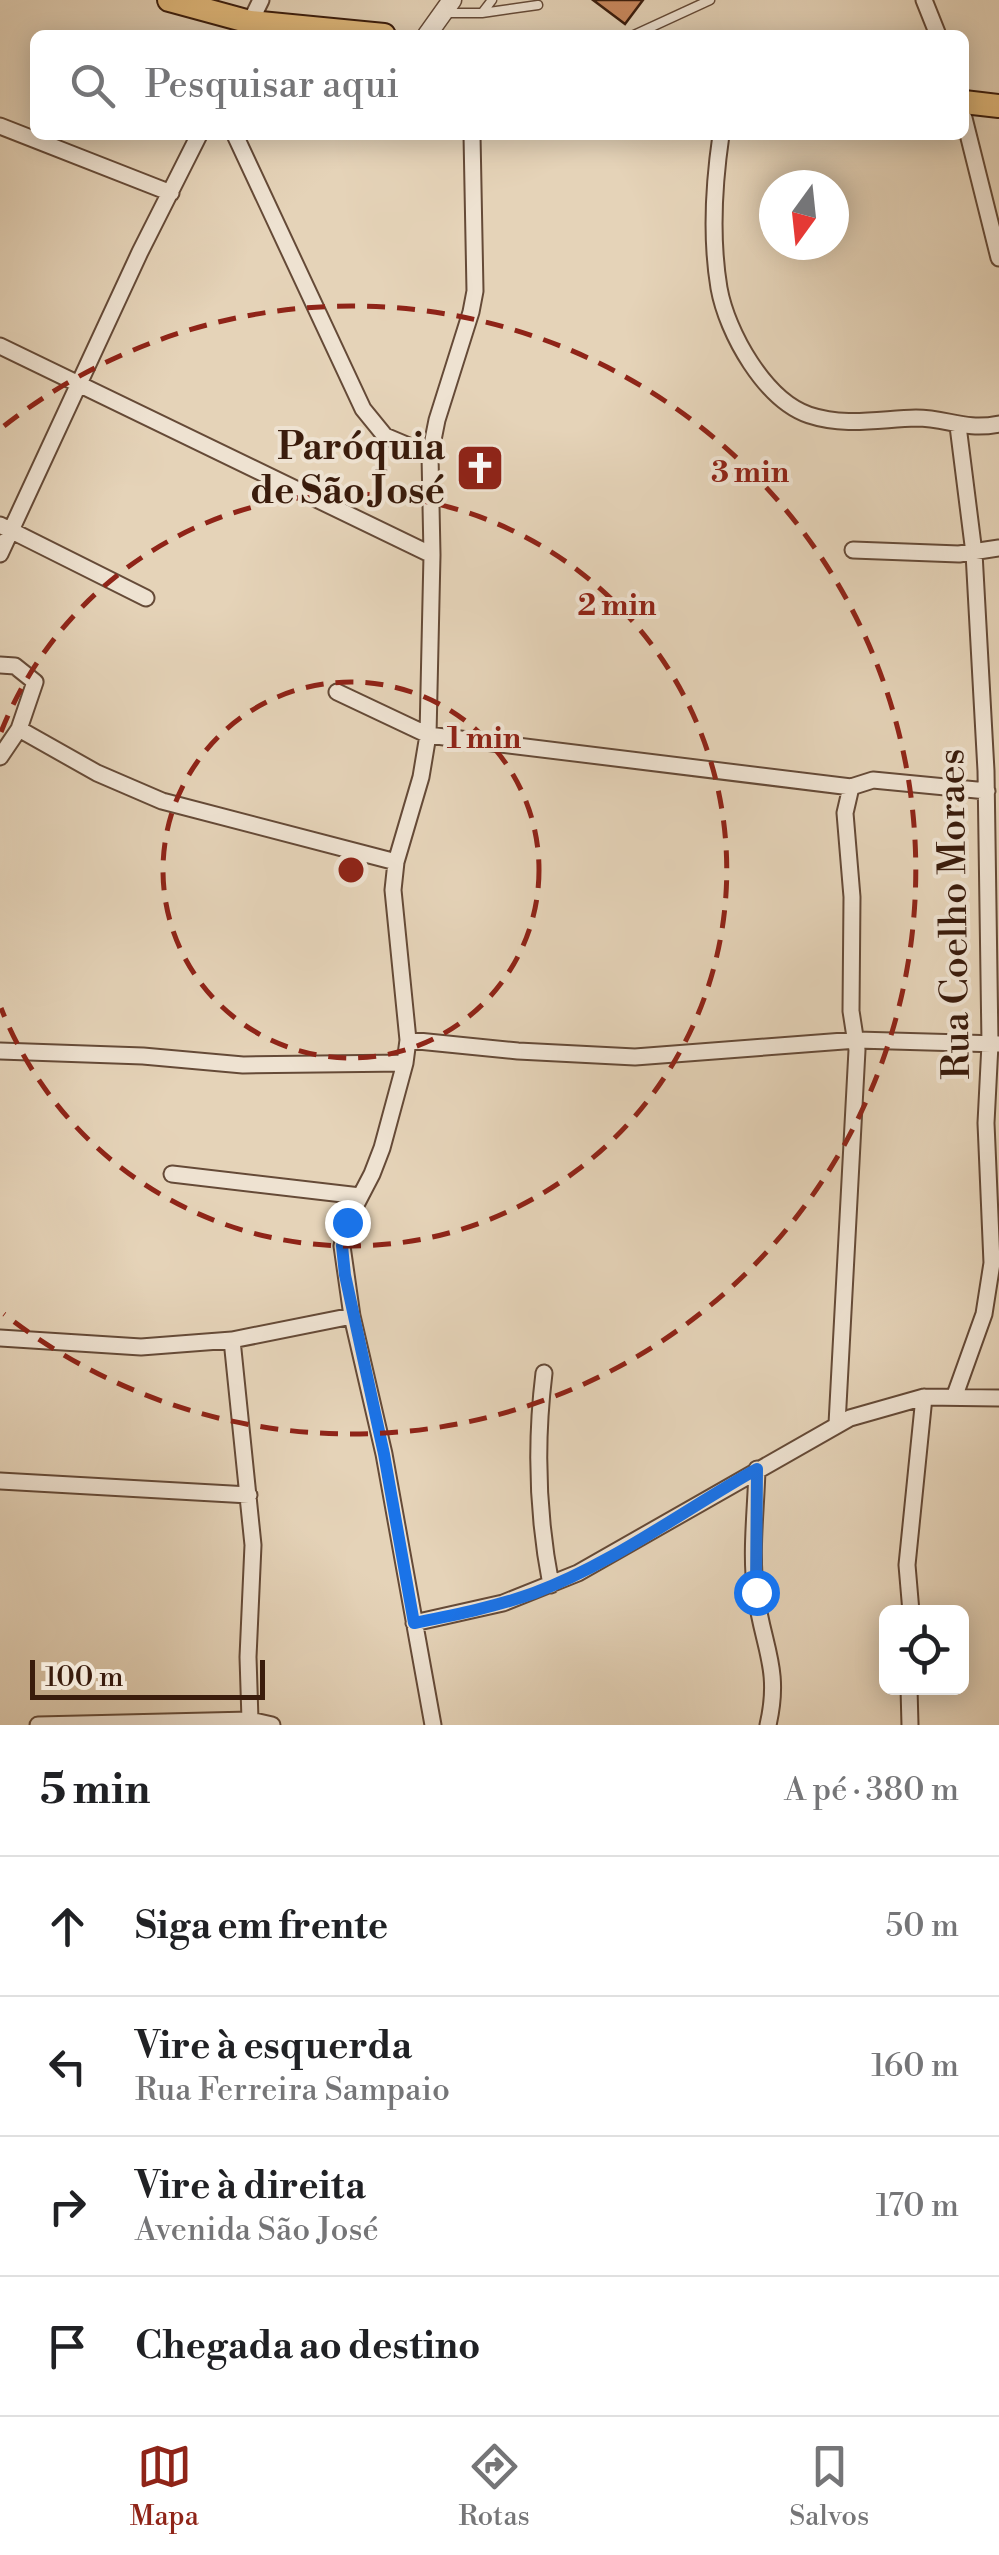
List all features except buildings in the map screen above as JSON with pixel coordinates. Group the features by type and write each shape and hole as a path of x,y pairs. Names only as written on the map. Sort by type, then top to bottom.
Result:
{"main road":[{"path":"169,0 199,4 247,29"},
{"path":"969,103 999,106"}],"street":[{"path":"247,29 261,0"},
{"path":"924,0 936,30"},
{"path":"431,30 447,7"},
{"path":"0,126 30,138"},
{"path":"969,138 999,258"},
{"path":"36,140 171,193"},
{"path":"0,554 6,528 197,140"},
{"path":"237,140 363,409 385,436 430,455"},
{"path":"433,1725 384,1454 352,1316 342,1246 347,1222 382,1148 408,1040 393,911 396,862 421,777 428,735 430,455 436,420 472,312 472,140"},
{"path":"721,140 717,184 719,286 732,325 766,384 782,401 824,420 919,418 958,426 999,424"},
{"path":"0,346 432,555"},
{"name":"Rua Coelho Moraes","path":"954,1396 970,1361 992,1278 986,1124 994,1044 987,791 993,771 974,552 958,426"},
{"path":"6,528 146,598"},
{"path":"853,550 934,554 999,548"},
{"path":"0,666 14,666 35,682 19,729 0,758"},
{"path":"337,692 428,735 851,787 873,780 987,791"},
{"path":"19,729 127,787 162,801 396,862"},
{"path":"837,1424 856,1040 850,1011 852,898 845,813 851,787"},
{"path":"408,1040 634,1056 856,1040 994,1044"},
{"path":"0,1051 243,1064 405,1063"},
{"path":"172,1174 360,1196"},
{"path":"0,1338 142,1347 232,1340 352,1316"},
{"path":"232,1340 254,1576 248,1657 250,1720"},
{"path":"544,1373 537,1486 551,1585"},
{"path":"910,1605 907,1565 924,1397"},
{"path":"414,1623 503,1603 551,1585 613,1554 837,1424 865,1413 924,1397 999,1398"},
{"path":"757,1469 756,1592 774,1677 768,1725"},
{"path":"0,1481 249,1495"},
{"path":"910,1695 910,1725"},
{"path":"38,1725 250,1720 272,1725"}],"lane":[{"path":"482,13 492,0"},
{"path":"645,30 710,0"},
{"path":"447,7 482,13 538,5"}],"place":[{"name":"Paróquia de São José","path":"480,468"}],"route":[{"path":"347,1222 342,1246 345,1275 384,1454 414,1623 537,1592 613,1554 757,1469 756,1592"}]}
